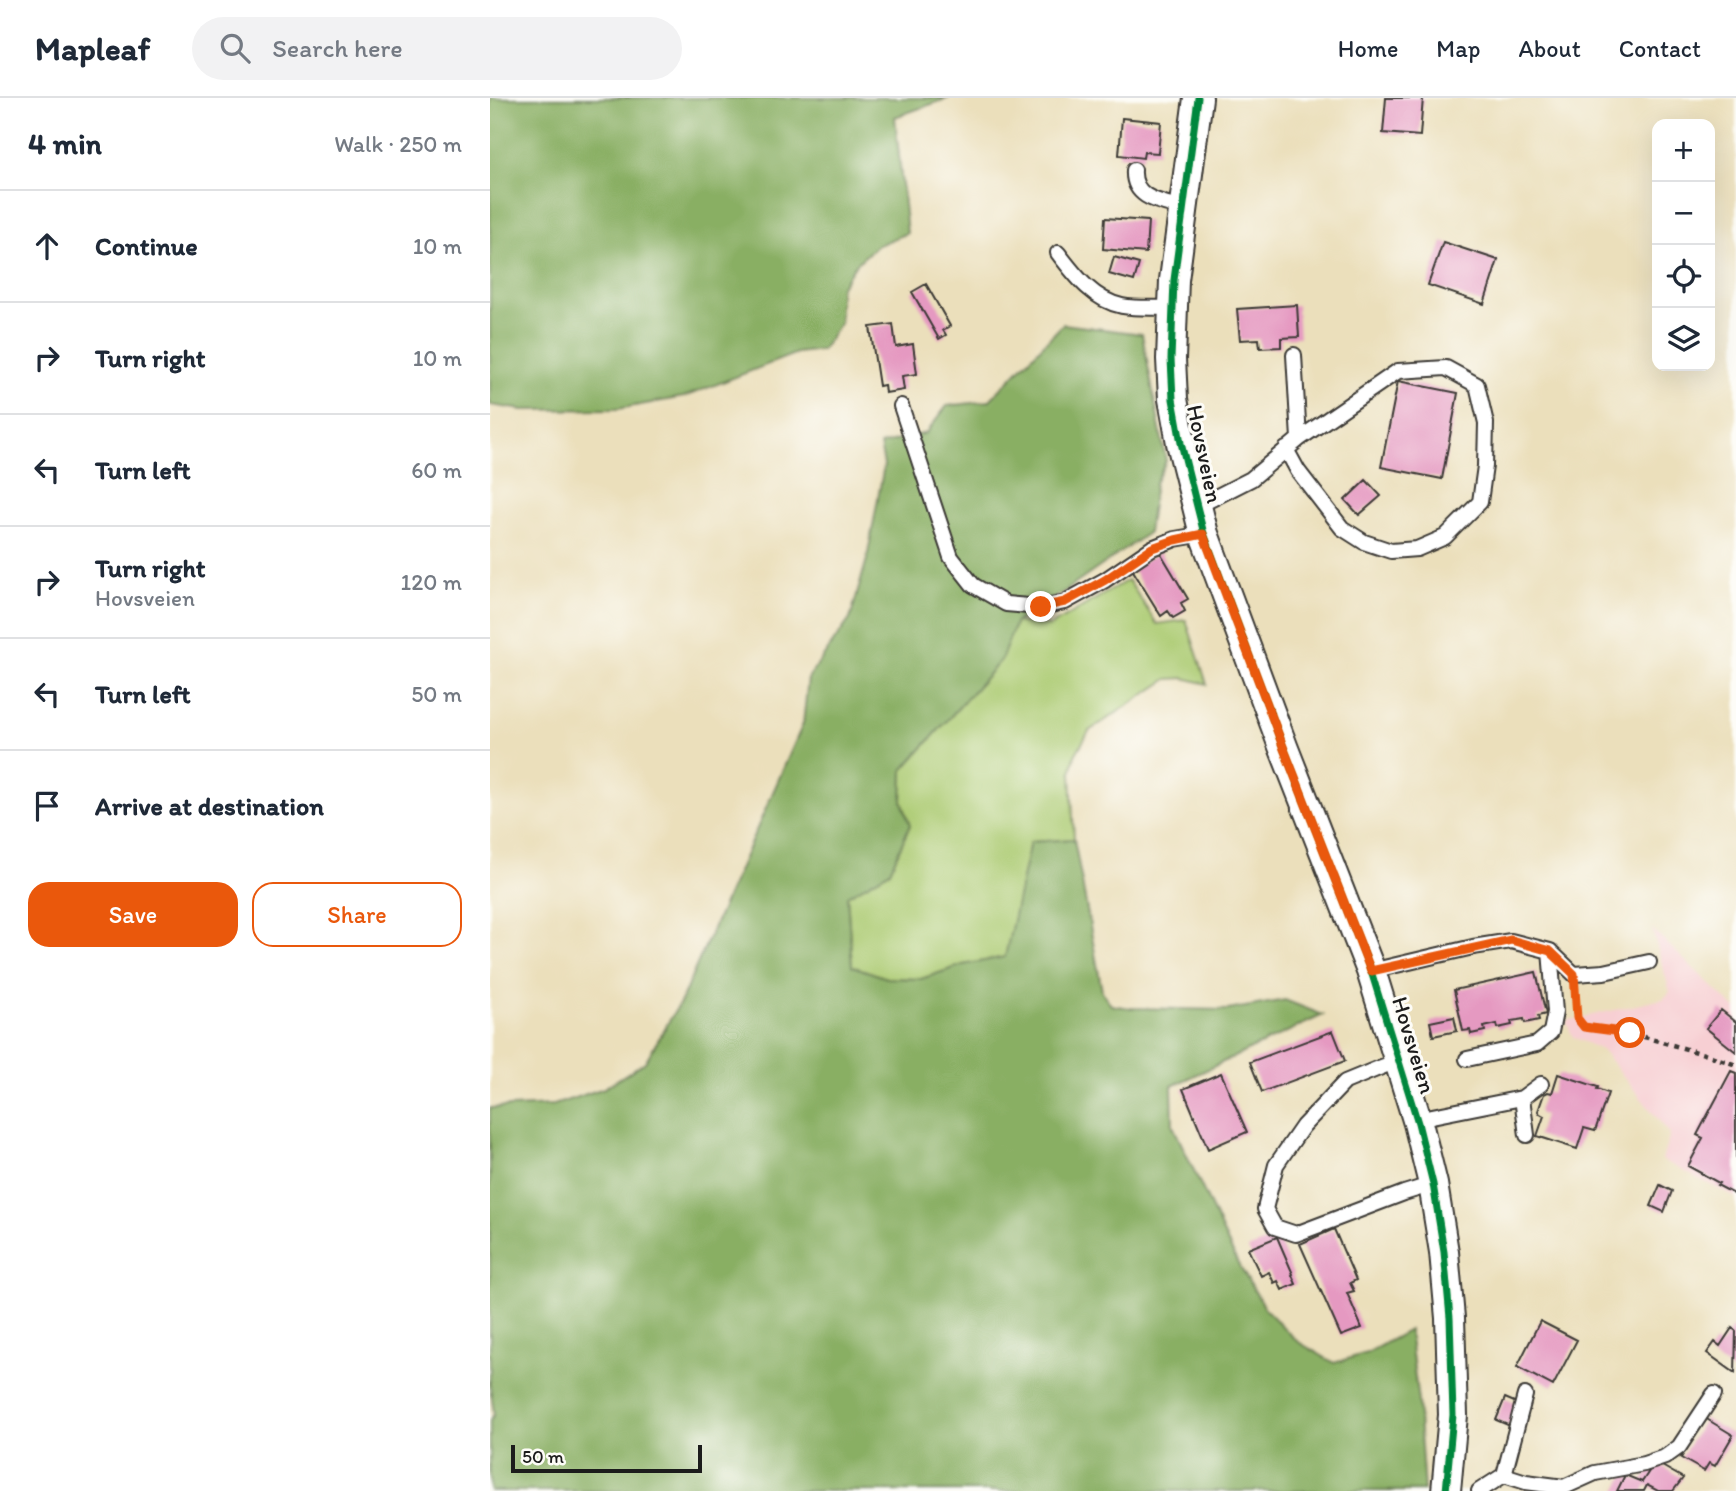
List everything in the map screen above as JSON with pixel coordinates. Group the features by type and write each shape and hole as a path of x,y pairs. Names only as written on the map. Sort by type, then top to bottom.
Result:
{"street":[{"name":"Hovsveien","path":"1198,98 1174,280 1171,359 1173,399 1200,521 1284,749 1371,971 1417,1119 1433,1184 1444,1252 1450,1318 1453,1415 1446,1491"}],"lane":[{"path":"1134,170 1133,180 1142,194 1183,208"},
{"path":"1058,253 1077,278 1099,297 1122,306 1172,308"},
{"path":"1294,355 1298,439"},
{"path":"901,406 951,557 973,585 1006,604 1041,607 1065,602 1105,580 1152,548 1175,540 1298,439 1398,371 1446,368 1477,385 1486,423 1485,466 1480,502 1445,537 1417,549 1391,551 1364,542 1342,528 1298,471 1286,449"},
{"path":"1371,971 1511,940 1550,951 1574,974 1604,972 1649,962"},
{"path":"1467,1059 1537,1044 1551,1032 1555,1012 1550,951"},
{"path":"1400,1062 1345,1082 1303,1126 1276,1165 1265,1209 1275,1227 1296,1234 1433,1184"},
{"path":"1417,1119 1522,1098 1541,1084"},
{"path":"1522,1098 1527,1135"},
{"path":"1504,1475 1526,1482 1564,1487 1595,1473 1644,1464 1665,1457 1679,1447 1714,1394"},
{"path":"1479,1491 1504,1475 1525,1395"}],"path":[{"path":"1574,974 1577,1018 1584,1027 1630,1033 1736,1065"}],"shaded area":[{"path":"1652,929 1736,1009 1736,1198 1662,1160 1670,1134 1602,1050 1573,1037 1566,1021 1663,999 1670,992"}],"green space":[{"path":"490,98 949,98 895,117 907,233 876,246 855,265 840,288 840,323 822,350 797,353 684,397 618,409 523,410 490,405"},
{"path":"1063,324 1142,334 1166,461 1155,483 1148,533 1016,622 1001,660 903,770 902,801 910,825 890,871 847,896 852,966 887,978 921,979 963,965 1005,957 1030,842 1074,839 1102,991 1111,1005 1131,1008 1228,1010 1285,1000 1323,1015 1172,1086 1173,1126 1237,1262 1266,1310 1297,1341 1334,1363 1367,1353 1409,1330 1418,1401 1424,1491 490,1491 490,1421 494,1414 490,1385 490,1108 554,1105 604,1088 645,1062 681,1001 803,724 808,678 850,619 867,559 884,465 880,445 926,433 947,406 989,401"},
{"path":"1128,580 1157,624 1186,620 1207,684 1184,678 1168,679 1089,731 1075,755 1071,773 1074,839 1030,842 1006,957 963,965 921,979 887,978 852,966 847,896 890,871 910,825 902,801 903,770 1001,660 1016,622 1050,626"}],"building":[{"path":"1386,98 1423,98 1420,136 1383,133"},
{"path":"1122,118 1161,122 1158,153 1144,152 1143,158 1119,155"},
{"path":"1105,218 1148,221 1146,253 1103,249"},
{"path":"1443,242 1498,260 1484,304 1428,285"},
{"path":"1114,257 1139,264 1134,281 1109,274"},
{"path":"926,284 950,326 943,330 946,335 939,339 912,292"},
{"path":"1297,305 1299,337 1281,338 1281,347 1260,348 1259,339 1240,340 1237,309"},
{"path":"893,324 896,347 913,344 917,374 902,376 904,390 885,393 884,385 879,386 870,327"},
{"path":"1398,381 1458,393 1442,479 1381,467"},
{"path":"1366,480 1381,496 1359,515 1345,500"},
{"path":"1160,552 1188,599 1181,603 1185,611 1173,618 1168,611 1161,616 1132,569"},
{"path":"1536,972 1546,1014 1538,1016 1539,1020 1525,1023 1524,1019 1511,1021 1512,1025 1498,1028 1497,1024 1484,1027 1485,1031 1471,1034 1470,1030 1463,1031 1454,990"},
{"path":"1721,1010 1736,1022 1736,1052 1706,1028"},
{"path":"1454,1017 1457,1031 1433,1036 1430,1022"},
{"path":"1333,1031 1345,1061 1262,1092 1250,1062"},
{"path":"1731,1071 1736,1073 1736,1195 1688,1166 1703,1138 1697,1135"},
{"path":"1221,1073 1247,1132 1208,1149 1183,1089"},
{"path":"1558,1074 1608,1093 1595,1131 1584,1128 1577,1149 1537,1136 1544,1116 1538,1111 1544,1094 1552,1093"},
{"path":"1660,1185 1672,1191 1664,1212 1651,1206"},
{"path":"1334,1229 1356,1280 1350,1283 1354,1291 1347,1293 1362,1328 1341,1336 1300,1244"},
{"path":"1277,1237 1296,1284 1282,1290 1278,1281 1274,1283 1269,1272 1261,1276 1248,1249"},
{"path":"1540,1321 1577,1340 1553,1386 1517,1367"},
{"path":"1732,1328 1736,1331 1735,1373 1707,1353 1715,1342 1720,1346"},
{"path":"1505,1398 1519,1404 1510,1426 1496,1420"},
{"path":"1705,1418 1733,1435 1715,1466 1709,1463 1704,1471 1681,1458"},
{"path":"1655,1462 1683,1478 1673,1491 1658,1491 1647,1485 1644,1491 1617,1491 1625,1475 1642,1482"}],"cycle path":[{"path":"1198,98 1174,280 1171,359 1173,399 1204,534 1371,971 1418,1123 1433,1184 1444,1252 1450,1318 1453,1415 1446,1491"}],"route":[{"path":"1041,607 1065,602 1105,580 1152,548 1203,534 1371,971 1511,940 1550,951 1574,974 1577,1018 1584,1027 1630,1033"}]}
